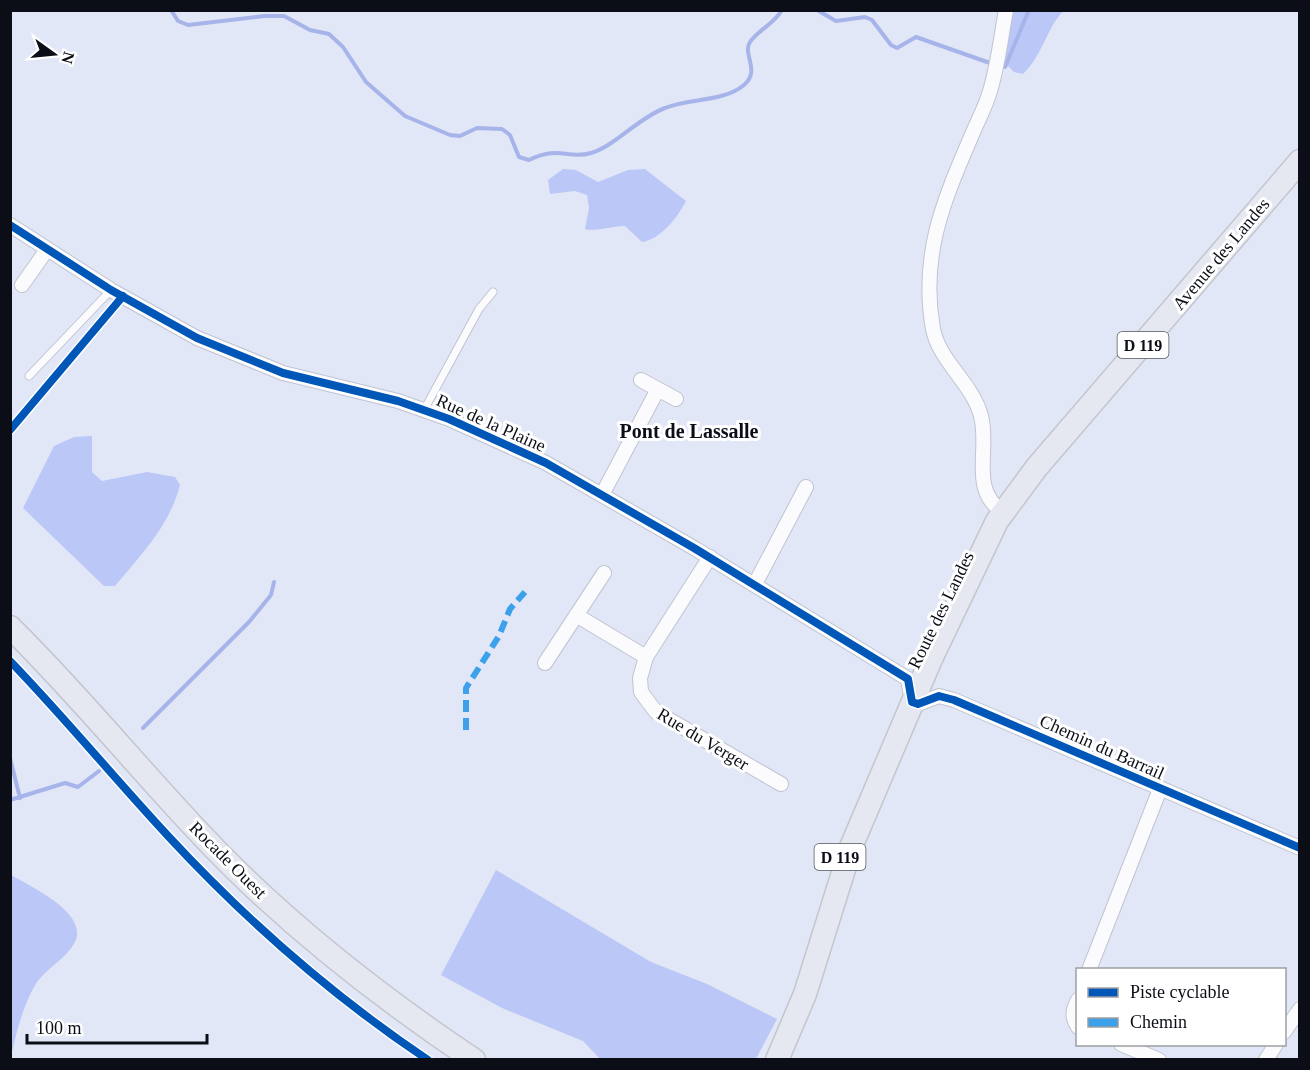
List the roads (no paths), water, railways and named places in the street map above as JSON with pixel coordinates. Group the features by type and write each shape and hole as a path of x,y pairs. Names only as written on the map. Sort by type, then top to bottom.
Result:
{"main road":[{"name":"Avenue des Landes","path":"1000,516 1037,467 1299,161"},
{"name":"Route des Landes","path":"795,1015 823,913 860,796 908,679 976,540 1000,516"},
{"name":"Route des Landes","path":"777,1059 805,994 851,847 912,702 1000,516"},
{"name":"Rocade Ouest","path":"10,627 196,830 283,915 420,1024 474,1059"}],"street":[{"path":"1000,516 984,492 981,415 974,397 934,333 929,287 934,231 942,204 990,91 1006,10"},
{"name":"Rue de la Plaine","path":"10,225 111,290 197,338 283,373 424,410 480,432 603,494 908,679"},
{"path":"22,285 46,250"},
{"path":"641,380 676,399"},
{"path":"603,494 658,389"},
{"path":"754,584 806,487"},
{"name":"Rue du Verger","path":"710,557 646,657 640,678 641,692 656,712 781,784"},
{"path":"545,663 604,573"},
{"path":"576,615 646,657"},
{"path":"908,679 912,702"},
{"name":"Chemin du Barrail","path":"912,702 918,704 939,696 954,699 1299,848"},
{"path":"1089,968 1160,789"},
{"path":"1076,1003 1073,1011 1073,1020 1076,1025"},
{"path":"1286,1029 1299,1009"},
{"path":"1126,1046 1159,1059"},
{"path":"1266,1059 1275,1046"}],"lane":[{"path":"29,376 111,290"},
{"path":"424,410 479,309 494,292"}],"waterway":[{"path":"171,10 178,21 188,25 264,16 284,16 310,30 329,34 343,47 366,82 405,116 450,135 460,136 477,128 502,129 510,135 519,157 529,160 556,153 576,155 591,153 609,144 645,118 665,108 717,97 736,90 749,80 751,74 748,52 750,42 782,10"},
{"path":"817,10 836,21 865,17 872,20 891,45 897,48 916,37 990,63"},
{"path":"1005,67 1029,10"},
{"path":"143,728 249,622 271,595 274,582"},
{"path":"10,758 20,798"},
{"path":"10,800 65,783 78,787 99,771"}],"district":[{"name":"Pont de Lassalle","path":"689,431"}]}
